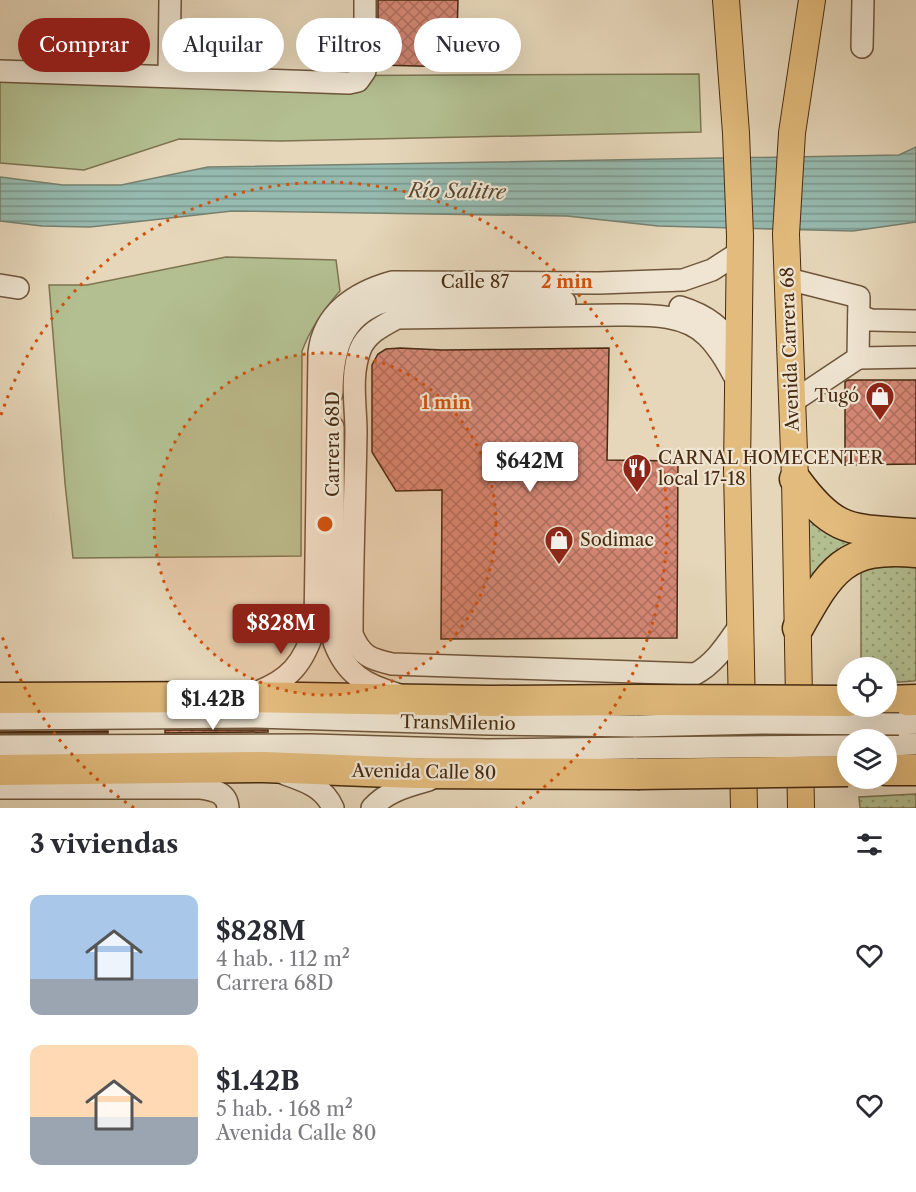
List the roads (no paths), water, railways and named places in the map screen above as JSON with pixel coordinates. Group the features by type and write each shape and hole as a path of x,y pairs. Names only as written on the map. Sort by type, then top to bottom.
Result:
{"highway":[{"path":"795,479 816,506 839,525 868,532 916,535"},
{"path":"798,628 825,581 837,569 855,558 870,553 893,550 916,552"},
{"path":"0,698 418,699 491,701 637,713 837,702"},
{"name":"Avenida Calle 80","path":"0,770 115,779 264,767 454,773 637,761 837,770"}],"main road":[{"path":"726,0 736,133 740,244 737,468 744,808"},
{"name":"Avenida Carrera 68","path":"801,808 795,479 786,234 792,133 812,0"}],"street":[{"path":"169,75 170,0"},
{"path":"0,71 169,75 349,83 358,81 365,71 365,0"},
{"path":"862,47 863,0"},
{"name":"Calle 87","path":"326,327 349,300 369,289 392,282 599,283 683,280 712,270 740,244"},
{"path":"788,279 860,297 865,318 863,358"},
{"name":"Calle 87","path":"350,323 367,309 394,299 648,303 675,306 707,317 739,350"},
{"path":"738,382 718,348 705,333 689,323 673,318 617,315 397,318 377,329 368,336 360,348 354,370 356,429 352,634 357,648 364,655 392,664 695,674 715,660 741,624"},
{"path":"865,318 916,321"},
{"name":"Carrera 68D","path":"350,323 338,341 332,377 334,642 348,670 386,691 418,699"},
{"name":"Carrera 68D","path":"244,697 280,682 291,673 302,660 315,626 319,353 326,327"},
{"path":"792,402 863,358 916,357"},
{"name":"TransMilenio","path":"0,719 256,717 489,724 637,713 904,732"},
{"name":"TransMilenio","path":"0,746 310,745 487,750 637,761 837,747"},
{"path":"264,767 317,787 333,808"},
{"path":"372,808 396,790 454,773"},
{"path":"0,788 37,798 115,779 201,788 218,792 228,804"}],"water":[{"name":"Río Salitre","path":"916,147 916,222 853,231 658,226 567,216 232,211 90,227 42,226 0,221 0,177 63,185 121,185 208,167 899,155"}],"place":[{"name":"Tugó","path":"880,422"},
{"name":"CARNAL HOMECENTER local 17-18","path":"637,494"},
{"name":"Sodimac","path":"559,566"}]}
